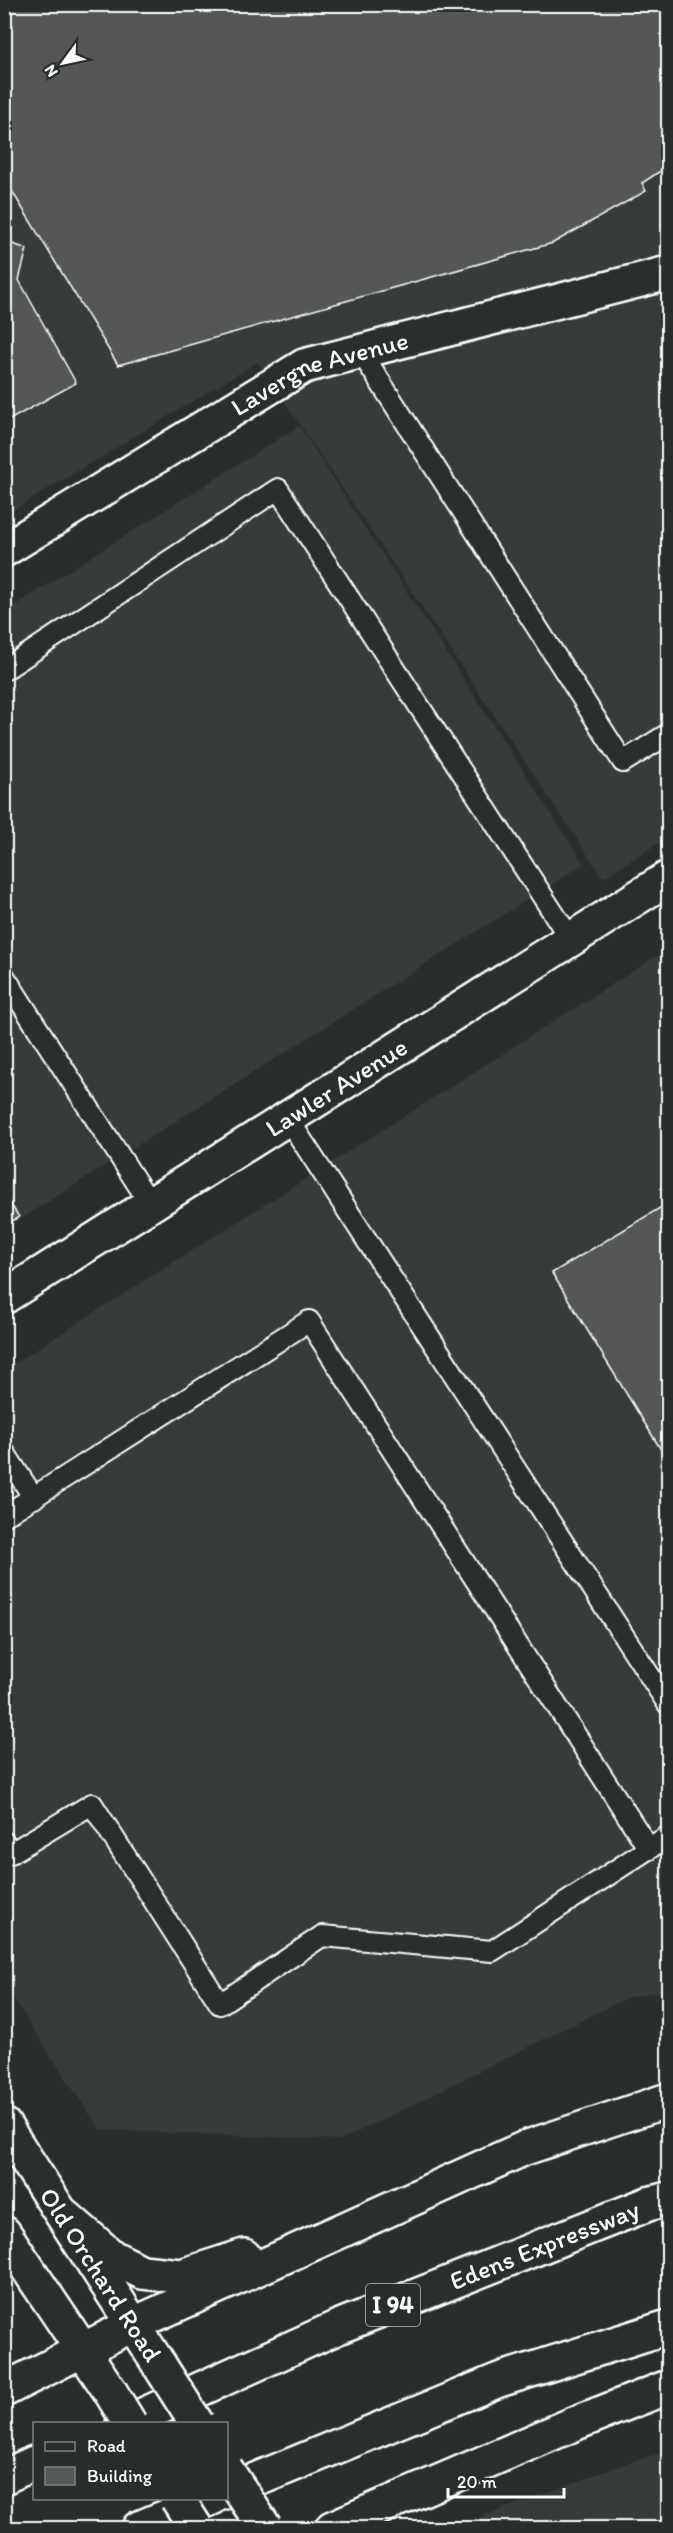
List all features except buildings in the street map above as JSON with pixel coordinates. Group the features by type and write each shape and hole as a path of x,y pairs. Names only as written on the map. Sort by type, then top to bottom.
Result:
{"main road":[{"name":"Lavergne Avenue","path":"4,550 304,366 669,273"},
{"name":"Lawler Avenue","path":"4,1297 669,878"},
{"path":"4,2390 134,2324 525,2148 669,2100"},
{"name":"Old Orchard Road","path":"4,2125 196,2422"},
{"path":"63,2215 112,2257 142,2272 181,2276 254,2253 467,2159 525,2148"},
{"name":"Edens Expressway","path":"127,2422 338,2327 648,2205 669,2199"},
{"path":"4,2233 129,2422"},
{"path":"228,2491 499,2380 669,2327"},
{"path":"332,2529 576,2423 669,2387"},
{"path":"4,2476 33,2463"},
{"path":"228,2472 265,2529"},
{"path":"178,2500 196,2529"},
{"path":"140,2529 210,2500"}],"lane":[{"path":"361,352 623,762 669,734"},
{"path":"4,670 278,489 571,940"},
{"path":"4,976 151,1205"},
{"path":"288,1119 669,1704"},
{"path":"4,1516 309,1321 648,1849"},
{"path":"4,1452 34,1498"},
{"path":"4,1842 11,1852 92,1804 220,2004 322,1936 492,1951 669,1836"}],"shaded area":[{"path":"5,5 668,5 668,837 603,878 258,362 5,515"},
{"path":"299,426 584,864 5,1229 5,611"},
{"path":"668,949 668,1990 629,1997 341,2140 100,2130 5,1986 5,1369"},
{"path":"668,2451 668,2528 451,2528 630,2462"}]}
